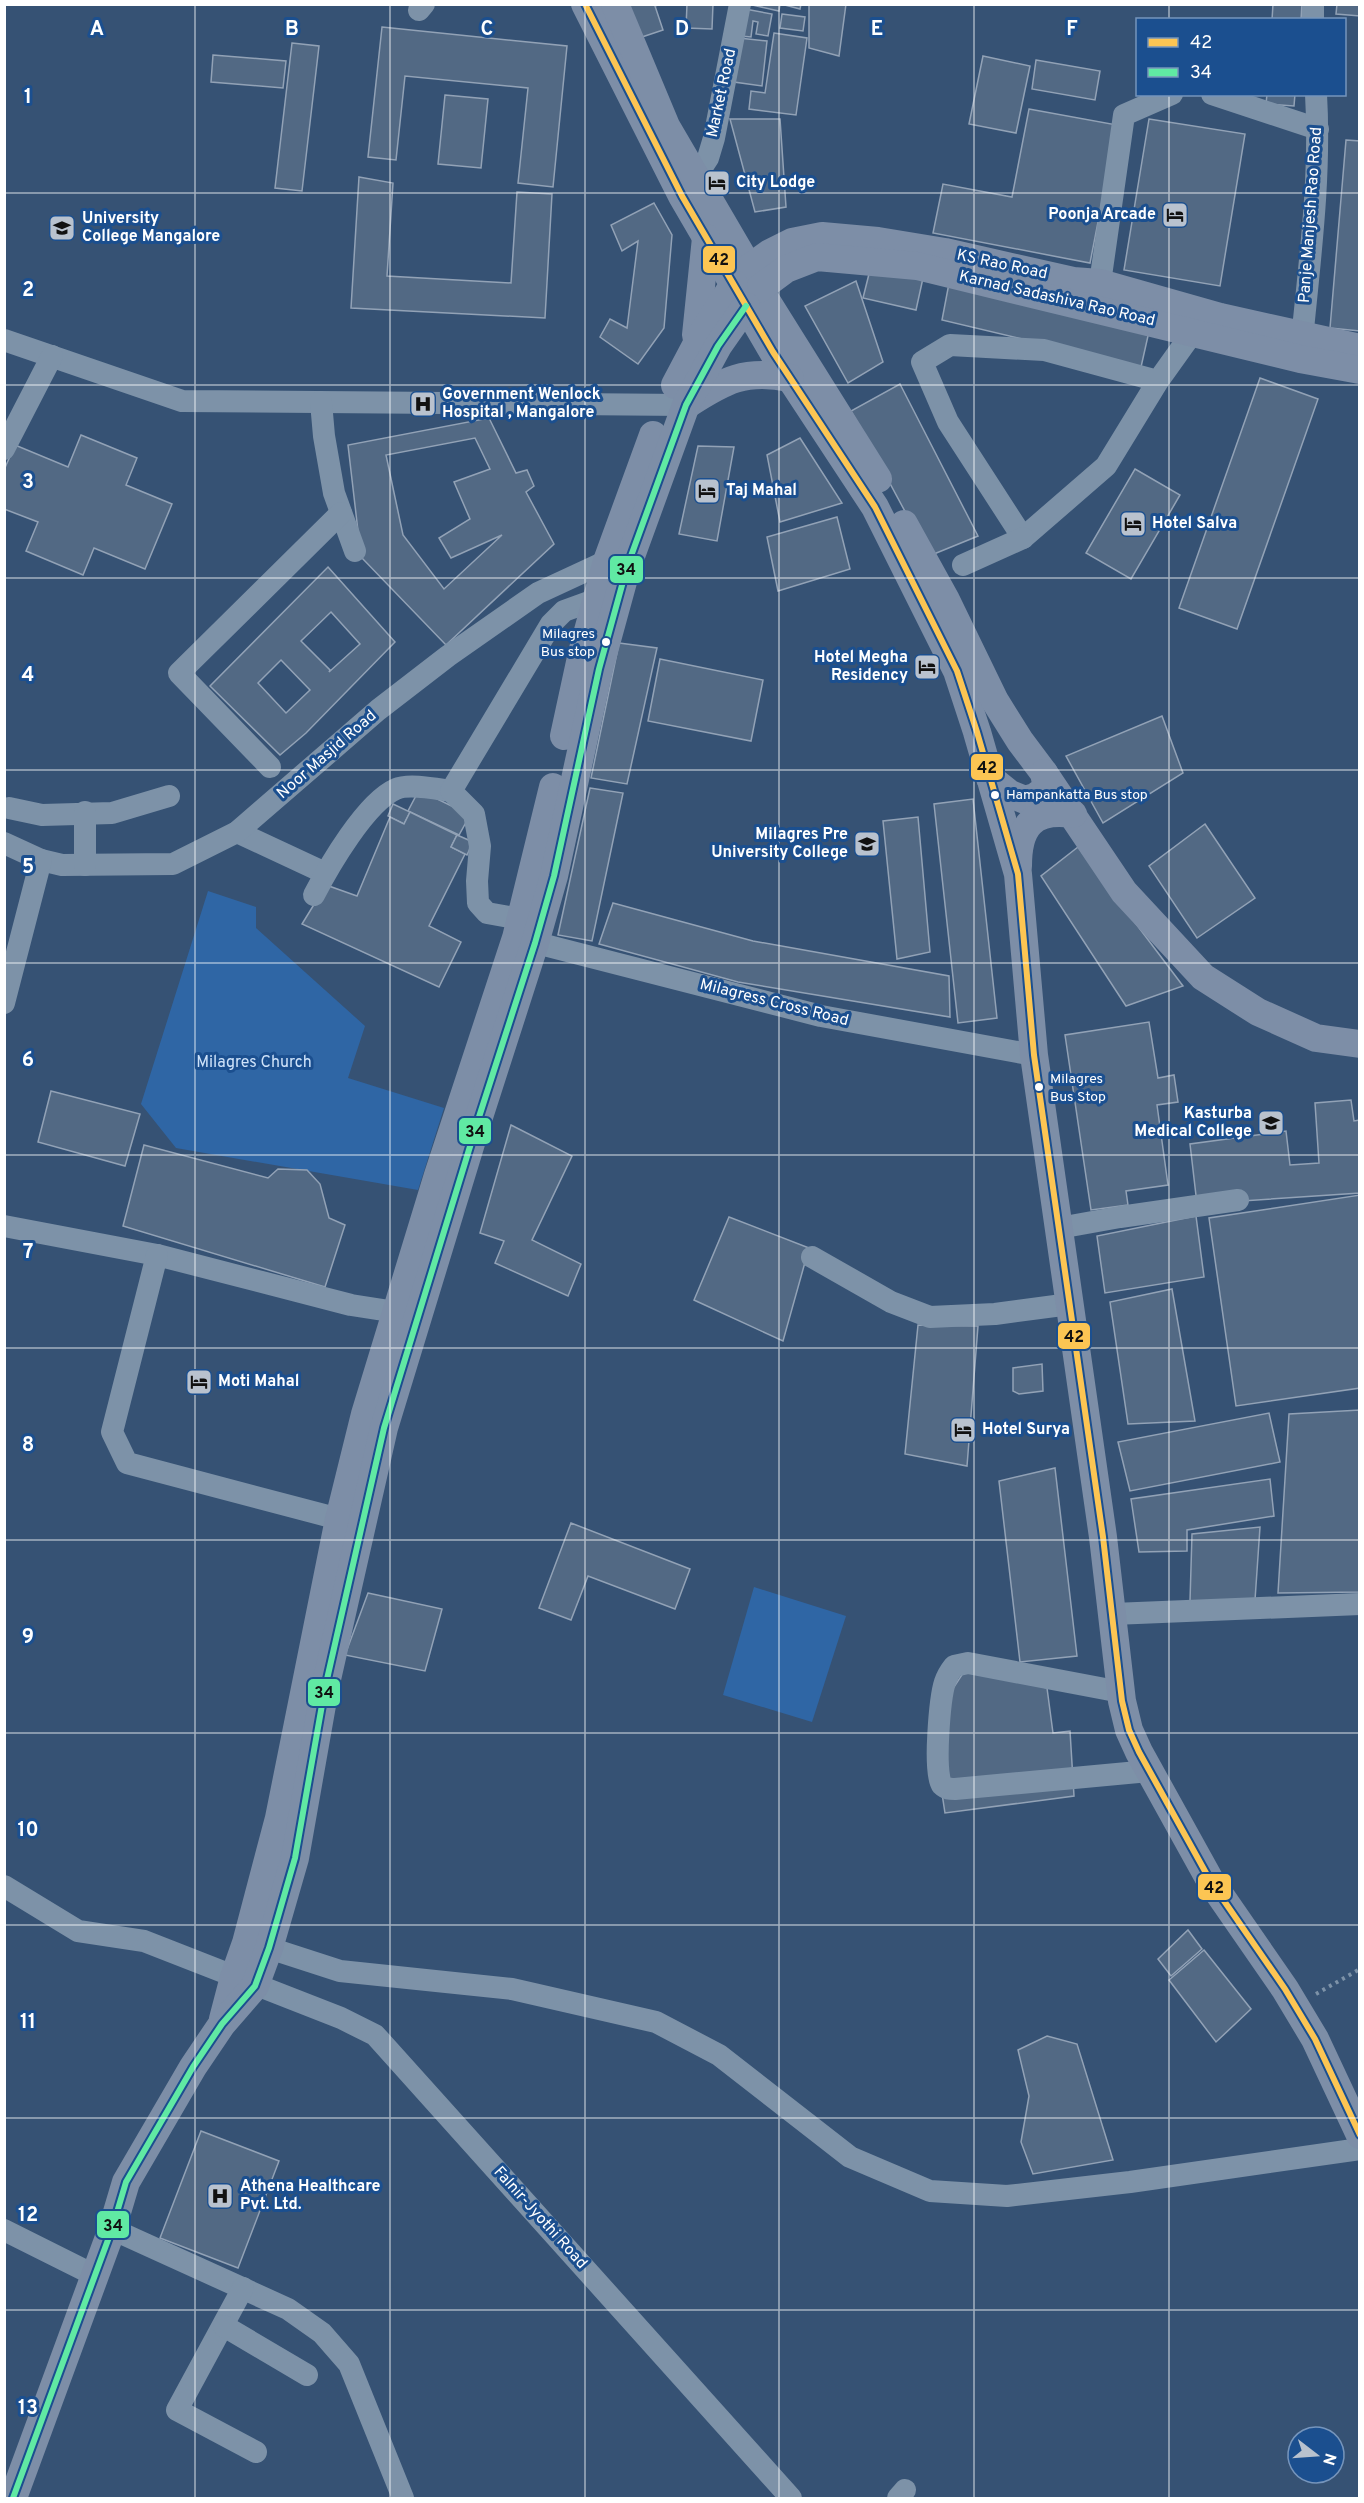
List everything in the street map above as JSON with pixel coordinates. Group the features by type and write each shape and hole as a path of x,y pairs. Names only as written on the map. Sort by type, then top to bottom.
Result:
{"main road":[{"path":"585,4 682,196 706,238 747,286 853,436 946,600 995,701 1124,892 1203,977 1258,1012 1316,1038 1359,1044"},
{"path":"615,4 666,126 696,178 790,378 875,507 957,671 1018,874"},
{"name":"KS Rao Road","path":"747,286 770,253 792,242 822,236 900,245 1073,280 1100,283 1196,322"},
{"path":"244,1982 246,1943 282,1855 326,1688 384,1428 479,1117 524,933 597,599 617,564 695,346 706,238"},
{"name":"Karnad Sadashiva Rao Road","path":"747,286 817,257 917,266 1196,322 1301,347 1359,370"},
{"path":"695,346 747,286"},
{"path":"675,404 718,346 747,286"},
{"path":"1301,347 1359,348"},
{"path":"675,404 742,375 770,374 790,378"},
{"path":"13,2499 112,2229 126,2181 193,2067 222,2024 244,1982 269,1948 282,1855 339,1520 365,1414 438,1175 524,933 554,876 599,669 617,564"},
{"path":"990,778 1010,794 1025,800 1035,797 1044,790 1046,783 1044,772"},
{"path":"1073,814 1042,813 1028,826 1018,843 1018,874 1034,1055 1113,1614 1121,1692 1129,1730 1149,1771 1211,1882 1315,2039 1359,2135"}],"street":[{"name":"Market Road","path":"696,178 708,158 714,138 740,4"},
{"path":"1100,283 1124,115 1167,96"},
{"path":"1218,96 1318,129"},
{"name":"Panje Manjesh Rao Road","path":"1301,347 1311,250 1318,129 1316,96"},
{"path":"963,565 1023,538 1106,466 1196,322"},
{"path":"4,340 182,401 675,404"},
{"path":"1023,538 948,422 922,362 951,345 1044,350 1158,381"},
{"path":"4,449 52,356"},
{"path":"321,402 334,494 355,551"},
{"path":"270,767 179,672 341,513"},
{"name":"Noor Masjid Road","path":"4,843 41,860 62,865 173,864 237,832 378,710 448,656 538,593 617,564"},
{"path":"314,895 325,873 360,821 381,800 397,788 422,787 451,791 551,624 564,610 597,599"},
{"name":"Milagress Cross Road","path":"451,791 474,814 480,846 478,903 487,913 524,933 821,1016 1034,1055"},
{"path":"9,808 42,815 112,813 169,796"},
{"path":"85,812 85,865"},
{"path":"237,832 325,873"},
{"path":"4,1003 41,860"},
{"path":"1059,1228 1238,1200"},
{"path":"4,1226 157,1255 351,1305 396,1312"},
{"path":"157,1255 112,1432 127,1463 339,1520"},
{"path":"812,1257 891,1302 930,1317 995,1314 1070,1304"},
{"path":"1113,1614 1359,1604"},
{"path":"1121,1692 968,1663 954,1666 945,1682 941,1703 938,1763 940,1782 949,1789 955,1790 1149,1771"},
{"name":"Falnir-Jyothi Road","path":"4,1886 78,1930 144,1941 341,2018 375,2035 791,2499"},
{"path":"269,1948 340,1971 512,1989 656,2022 719,2055 850,2157 930,2191 1006,2196 1130,2182 1359,2149"},
{"path":"112,2229 288,2309 322,2333 349,2364 403,2499"},
{"path":"4,2230 94,2276"},
{"path":"243,2288 177,2410 256,2452"},
{"path":"224,2326 307,2375"}],"path":[{"path":"1295,2007 1359,1969"}],"green space":[{"name":"Milagres Church","path":"208,891 256,907 256,928 365,1026 348,1078 444,1108 418,1190 176,1148 141,1104"},
{"path":"754,1587 846,1616 812,1722 723,1695"}],"building":[{"path":"625,4 661,4 655,6 663,30 636,39"},
{"path":"687,4 713,4 712,29 686,28"},
{"path":"748,4 780,4 779,11"},
{"path":"781,4 801,4 800,9"},
{"path":"809,4 846,4 839,56 809,48"},
{"path":"1273,4 1302,4 1301,18 1272,18"},
{"path":"1337,4 1360,4 1360,16 1336,14"},
{"path":"745,9 772,14 768,36 756,34 758,22 753,21 751,37 741,36"},
{"path":"782,14 805,17 803,31 780,28"},
{"path":"382,27 567,46 553,187 518,183 528,88 405,76 396,160 368,157"},
{"path":"774,33 807,38 796,115 749,109 751,91 765,93"},
{"path":"739,38 767,41 762,86 734,82"},
{"path":"292,43 319,46 302,191 275,188"},
{"path":"213,55 286,61 283,88 211,82"},
{"path":"983,56 1030,66 1016,133 969,124"},
{"path":"1036,60 1100,71 1095,100 1032,89"},
{"path":"445,95 488,99 481,168 438,164"},
{"path":"1267,96 1295,96 1294,106 1266,104"},
{"path":"1029,109 1117,125 1090,263 933,233 943,184 1012,197"},
{"path":"730,119 780,119 786,207 755,212"},
{"name":"Poonja Arcade","path":"1149,119 1245,134 1220,286 1124,270"},
{"path":"1346,140 1360,141 1360,331 1330,328"},
{"path":"359,177 393,183 387,276 511,283 517,192 552,194 545,318 351,308"},
{"path":"654,203 672,235 664,328 638,364 600,337 610,319 627,328 638,241 622,251 611,225"},
{"path":"871,266 923,278 916,310 863,298"},
{"path":"950,278 1150,327 1141,367 942,320"},
{"path":"856,281 883,362 848,383 805,306"},
{"path":"1260,378 1318,399 1237,629 1179,608"},
{"path":"900,384 978,536 929,556 851,411"},
{"path":"489,418 516,473 527,470 534,486 526,492 554,544 446,645 361,557 348,445","holes":["475,438 490,469 454,482 470,519 439,538 451,558 502,535 444,589 403,535 386,455"]},
{"path":"81,435 137,458 126,485 172,504 145,569 94,548 83,575 26,551 38,522 4,509 4,470 15,445 68,467"},
{"path":"800,438 842,503 780,522 767,455"},
{"name":"Taj Mahal","path":"698,446 734,447 717,541 679,534"},
{"name":"Hotel Salva","path":"1135,469 1180,495 1131,579 1086,553"},
{"path":"837,517 850,569 778,591 767,537"},
{"path":"328,567 395,642 306,733 280,755 210,686","holes":["331,612 360,644 329,672 330,670 301,641","281,660 310,690 286,713 258,683"]},
{"path":"619,643 657,648 627,784 591,778"},
{"path":"660,659 763,680 751,741 648,721"},
{"path":"1162,716 1183,773 1103,823 1066,756"},
{"path":"590,788 623,793 592,941 558,935"},
{"path":"419,790 470,815 459,835 408,811"},
{"path":"973,799 997,1018 958,1023 934,804"},
{"path":"393,804 410,812 404,824 388,816"},
{"path":"410,812 457,835 451,847 465,854 429,926 461,942 439,987 302,924 326,885 357,896 390,817 404,824"},
{"path":"918,817 930,952 897,959 883,821"},
{"path":"1205,824 1255,898 1197,938 1149,866"},
{"path":"457,835 473,842 467,855 451,847"},
{"path":"1078,847 1183,986 1126,1006 1041,876"},
{"path":"613,903 753,941 949,976 950,1017 738,982 599,944"},
{"path":"1149,1022 1158,1078 1174,1075 1178,1102 1157,1105 1168,1185 1126,1191 1128,1205 1091,1210 1065,1035"},
{"path":"51,1091 140,1114 125,1166 38,1142"},
{"path":"1351,1100 1354,1121 1360,1120 1360,1193 1197,1204 1190,1144 1286,1131 1290,1165 1319,1163 1315,1103"},
{"path":"511,1125 572,1156 532,1240 581,1264 568,1296 495,1263 504,1241 480,1233"},
{"path":"144,1145 268,1178 278,1169 307,1170 320,1184 329,1218 345,1225 325,1287 123,1226"},
{"path":"1360,1195 1360,1388 1236,1406 1209,1218"},
{"path":"1196,1216 1204,1277 1105,1293 1097,1236"},
{"path":"729,1217 809,1248 783,1341 694,1300"},
{"path":"1172,1289 1195,1421 1128,1424 1110,1302"},
{"path":"918,1325 978,1326 967,1466 905,1454"},
{"path":"1042,1364 1043,1391 1019,1394 1013,1391 1013,1368"},
{"path":"1360,1410 1360,1592 1278,1593 1289,1414"},
{"path":"1269,1413 1280,1462 1130,1491 1118,1442"},
{"path":"1055,1468 1077,1656 1020,1662 999,1481"},
{"path":"1270,1479 1274,1516 1187,1530 1187,1551 1139,1552 1131,1499"},
{"path":"571,1523 690,1569 675,1609 588,1576 571,1620 539,1608"},
{"path":"1260,1527 1255,1600 1190,1601 1192,1534"},
{"path":"368,1593 442,1609 425,1671 345,1655"},
{"path":"967,1667 1047,1688 1053,1733 1070,1731 1074,1796 945,1813 931,1722"},
{"path":"1188,1930 1202,1949 1171,1976 1158,1959"},
{"path":"1204,1950 1251,2009 1216,2042 1169,1980"},
{"path":"1047,2036 1077,2044 1113,2160 1033,2174 1021,2142 1029,2096 1018,2050"},
{"path":"201,2131 279,2161 238,2268 160,2238"}],"transit line":[{"name":"42","path":"585,4 682,196 773,352 875,507 957,671 1018,874 1034,1055 1103,1537 1122,1701 1129,1730 1211,1882 1285,1989 1315,2039 1360,2135"},
{"name":"34","path":"13,2498 112,2229 126,2182 193,2067 222,2024 255,1986 269,1948 295,1858 325,1688 384,1428 554,876 599,669 627,567 686,405 718,346 746,306"}],"place":[{"name":"City Lodge","path":"717,183"},
{"name":"Poonja Arcade","path":"1175,215"},
{"name":"University College Mangalore","path":"62,228"},
{"name":"Government Wenlock Hospital , Mangalore","path":"423,404"},
{"name":"Taj Mahal","path":"707,491"},
{"name":"Hotel Salva","path":"1133,524"},
{"name":"Milagres Bus stop","path":"606,642"},
{"name":"Hotel Megha Residency","path":"927,667"},
{"name":"Hampankatta Bus stop","path":"995,795"},
{"name":"Milagres Pre University College","path":"867,844"},
{"name":"Milagres Bus Stop","path":"1039,1087"},
{"name":"Kasturba Medical College","path":"1271,1123"},
{"name":"Moti Mahal","path":"199,1382"},
{"name":"Hotel Surya","path":"963,1430"},
{"name":"Athena Healthcare Pvt. Ltd.","path":"220,2196"}]}
